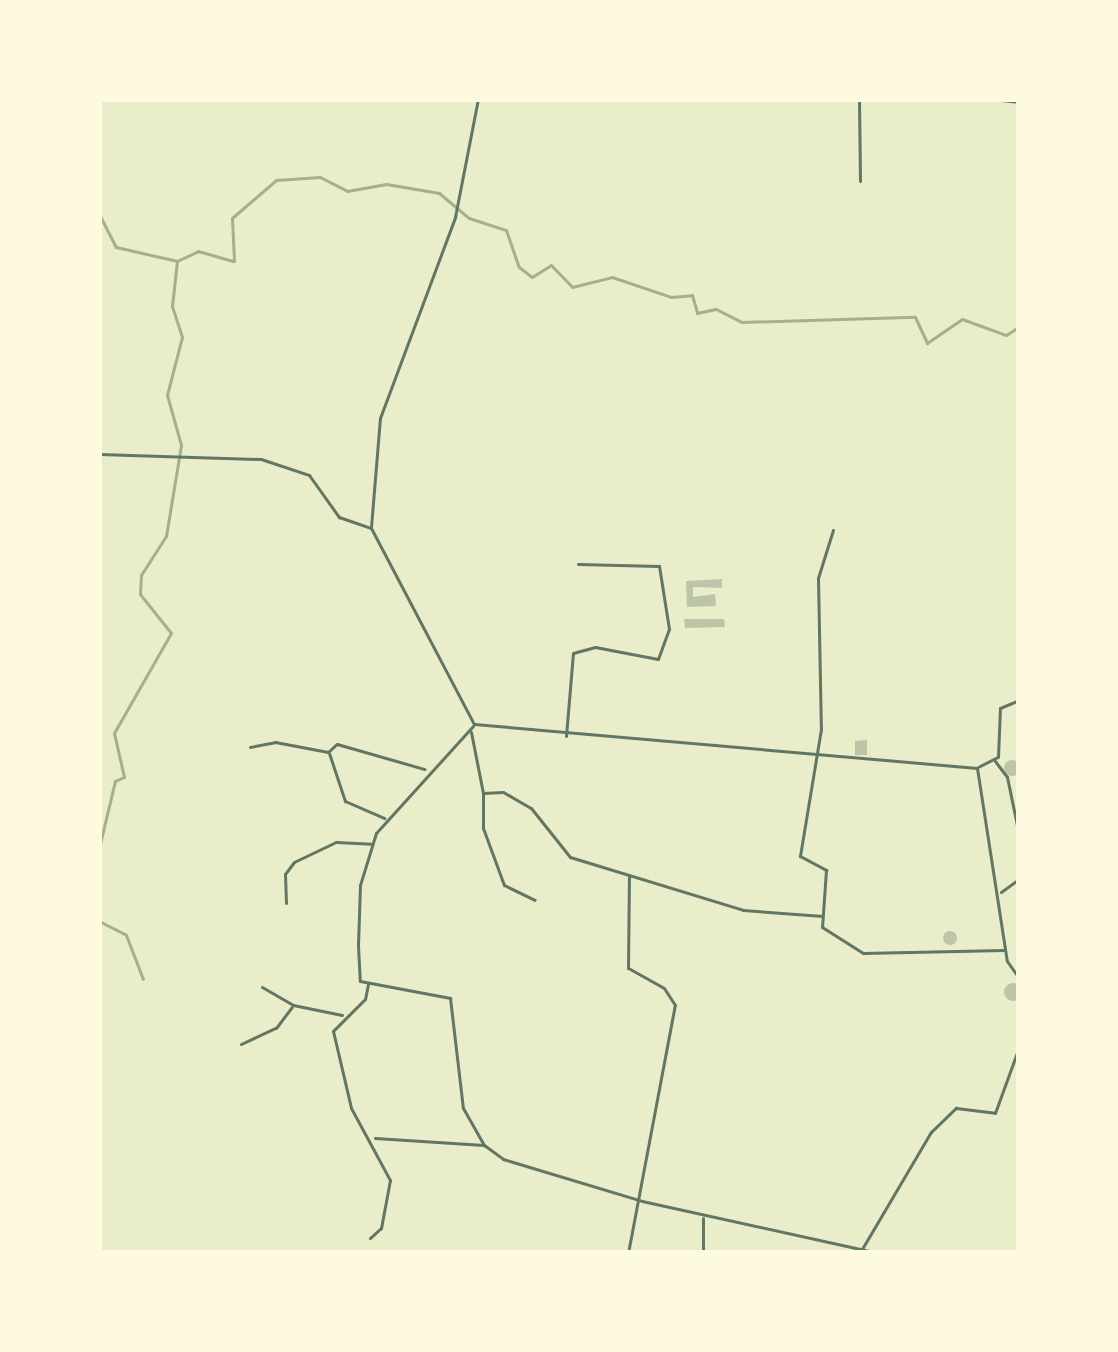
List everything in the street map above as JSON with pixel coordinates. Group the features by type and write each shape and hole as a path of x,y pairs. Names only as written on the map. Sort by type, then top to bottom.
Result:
{"street":[{"path":"478,99 459,204 402,352 399,384 380,418 370,528 472,727 483,828 505,885 536,900"},
{"path":"859,99 860,181"},
{"path":"991,99 1019,102"},
{"path":"99,454 173,453 289,463 328,492 339,517 370,528"},
{"path":"833,530 818,578 815,758 800,856 826,870 822,927 863,953 1006,951"},
{"path":"566,736 573,653 595,647 658,659 669,629 659,566 578,564"},
{"path":"1019,700 1000,708 994,760 1006,777 1019,835"},
{"path":"879,1253 642,1201 503,1159 484,1145 463,1108 450,998 360,981 361,885 373,844 387,819 426,770 472,727 815,758 977,768 994,760"},
{"path":"250,747 275,742 328,752"},
{"path":"328,752 337,744 370,748 426,770"},
{"path":"328,752 345,801 387,819"},
{"path":"977,768 1001,892 1006,951 1019,978"},
{"path":"482,793 502,792 532,808 570,857 742,910 823,916"},
{"path":"286,903 285,874 294,862 336,842 373,844"},
{"path":"628,875 628,968 664,988 675,1005 642,1201 628,1253"},
{"path":"1001,892 1019,879"},
{"path":"368,982 365,999 333,1031 347,1093 374,1138 390,1200 370,1238"},
{"path":"262,987 293,1005 344,1015"},
{"path":"241,1044 276,1028 293,1005"},
{"path":"862,1249 931,1132 956,1108 995,1113 1019,1047"},
{"path":"374,1138 484,1145"},
{"path":"703,1216 703,1253"}],"building":[{"path":"722,579 722,588 693,587 693,597 715,594 716,606 687,607 686,581"},
{"path":"684,619 724,619 725,627 685,628"},
{"path":"867,740 867,755 855,755 855,741"},
{"path":"1012,760 1020,768 1012,776 1004,768"},
{"path":"950,931 957,938 950,945 943,938"},
{"path":"1013,983 1022,992 1013,1001 1004,992"}],"waterway":[{"path":"99,214 116,247 177,261 198,251 234,261 232,218 276,180 320,177 347,191 386,184 439,193 469,218 506,230 519,267 532,277 551,265 572,287 612,277 671,297 692,295 697,313 716,309 742,322 915,317 927,343 962,319 1006,335 1019,327"},
{"path":"99,848 115,781 124,777 114,733 171,633 140,594 141,575 166,536 181,445 167,395 182,337 172,306 177,261"},
{"path":"99,921 126,935 143,979"}]}
